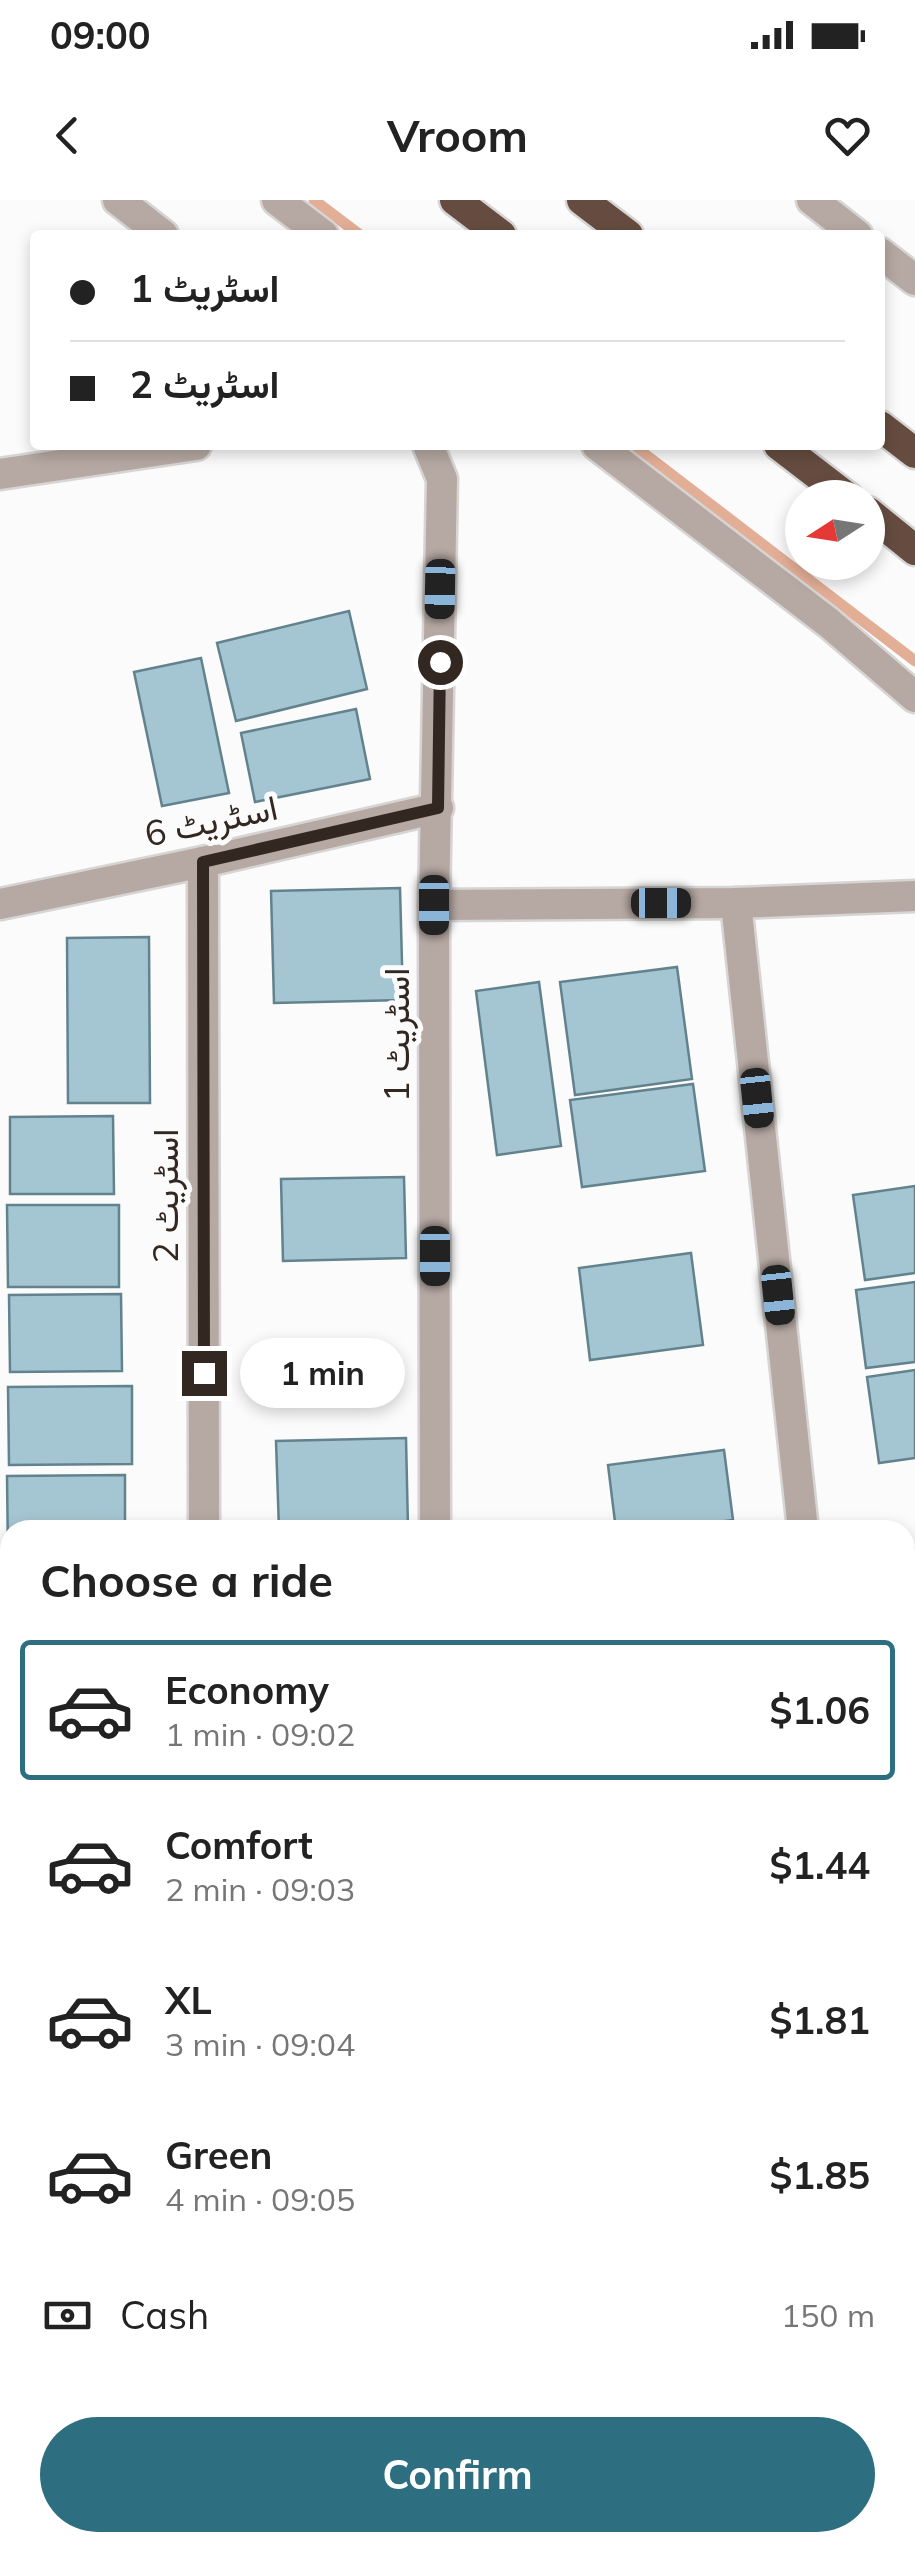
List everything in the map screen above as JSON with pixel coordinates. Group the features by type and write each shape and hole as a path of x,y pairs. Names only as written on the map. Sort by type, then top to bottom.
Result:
{"highway":[{"path":"455,200 494,230"},
{"path":"582,200 621,230"},
{"path":"885,430 915,453"},
{"path":"786,450 825,480"},
{"path":"885,526 915,550"}],"street":[{"path":"118,200 157,230"},
{"path":"278,200 317,230"},
{"path":"812,200 851,230"},
{"path":"885,257 915,280"},
{"path":"0,474 162,450"},
{"name":"اسٹریٹ 1","path":"430,450 442,479 434,905 436,1520"},
{"path":"604,450 829,623 915,698"},
{"name":"اسٹریٹ 6","path":"0,904 438,808"},
{"name":"اسٹریٹ 2","path":"203,862 204,1520"},
{"path":"434,905 915,896"},
{"path":"736,902 801,1520"}],"building":[{"path":"349,611 367,689 236,721 217,643"},
{"path":"201,658 229,793 162,806 134,672"},
{"path":"356,709 370,779 255,802 241,733"},
{"path":"400,888 403,1000 274,1003 271,891"},
{"path":"149,937 150,1103 68,1103 67,938"},
{"path":"677,967 692,1079 575,1095 560,982"},
{"path":"539,982 561,1146 497,1155 476,991"},
{"path":"693,1084 705,1171 582,1187 570,1100"},
{"path":"113,1116 114,1194 10,1194 10,1117"},
{"path":"404,1177 406,1258 283,1261 281,1179"},
{"path":"915,1186 915,1273 865,1280 853,1195"},
{"path":"7,1205 119,1205 119,1287 8,1287"},
{"path":"691,1253 703,1345 590,1360 579,1268"},
{"path":"915,1282 915,1362 866,1368 856,1290"},
{"path":"121,1294 122,1371 10,1372 9,1295"},
{"path":"915,1370 915,1458 879,1463 867,1377"},
{"path":"132,1386 132,1464 9,1465 8,1387"},
{"path":"406,1438 408,1520 279,1520 276,1441"},
{"path":"724,1450 733,1520 615,1520 608,1465"},
{"path":"125,1475 125,1520 8,1520 7,1476"}],"waterway":[{"path":"314,200 353,230"},
{"path":"640,450 915,661"}],"route":[{"path":"204,1373 203,862 438,808 440,662"}]}
